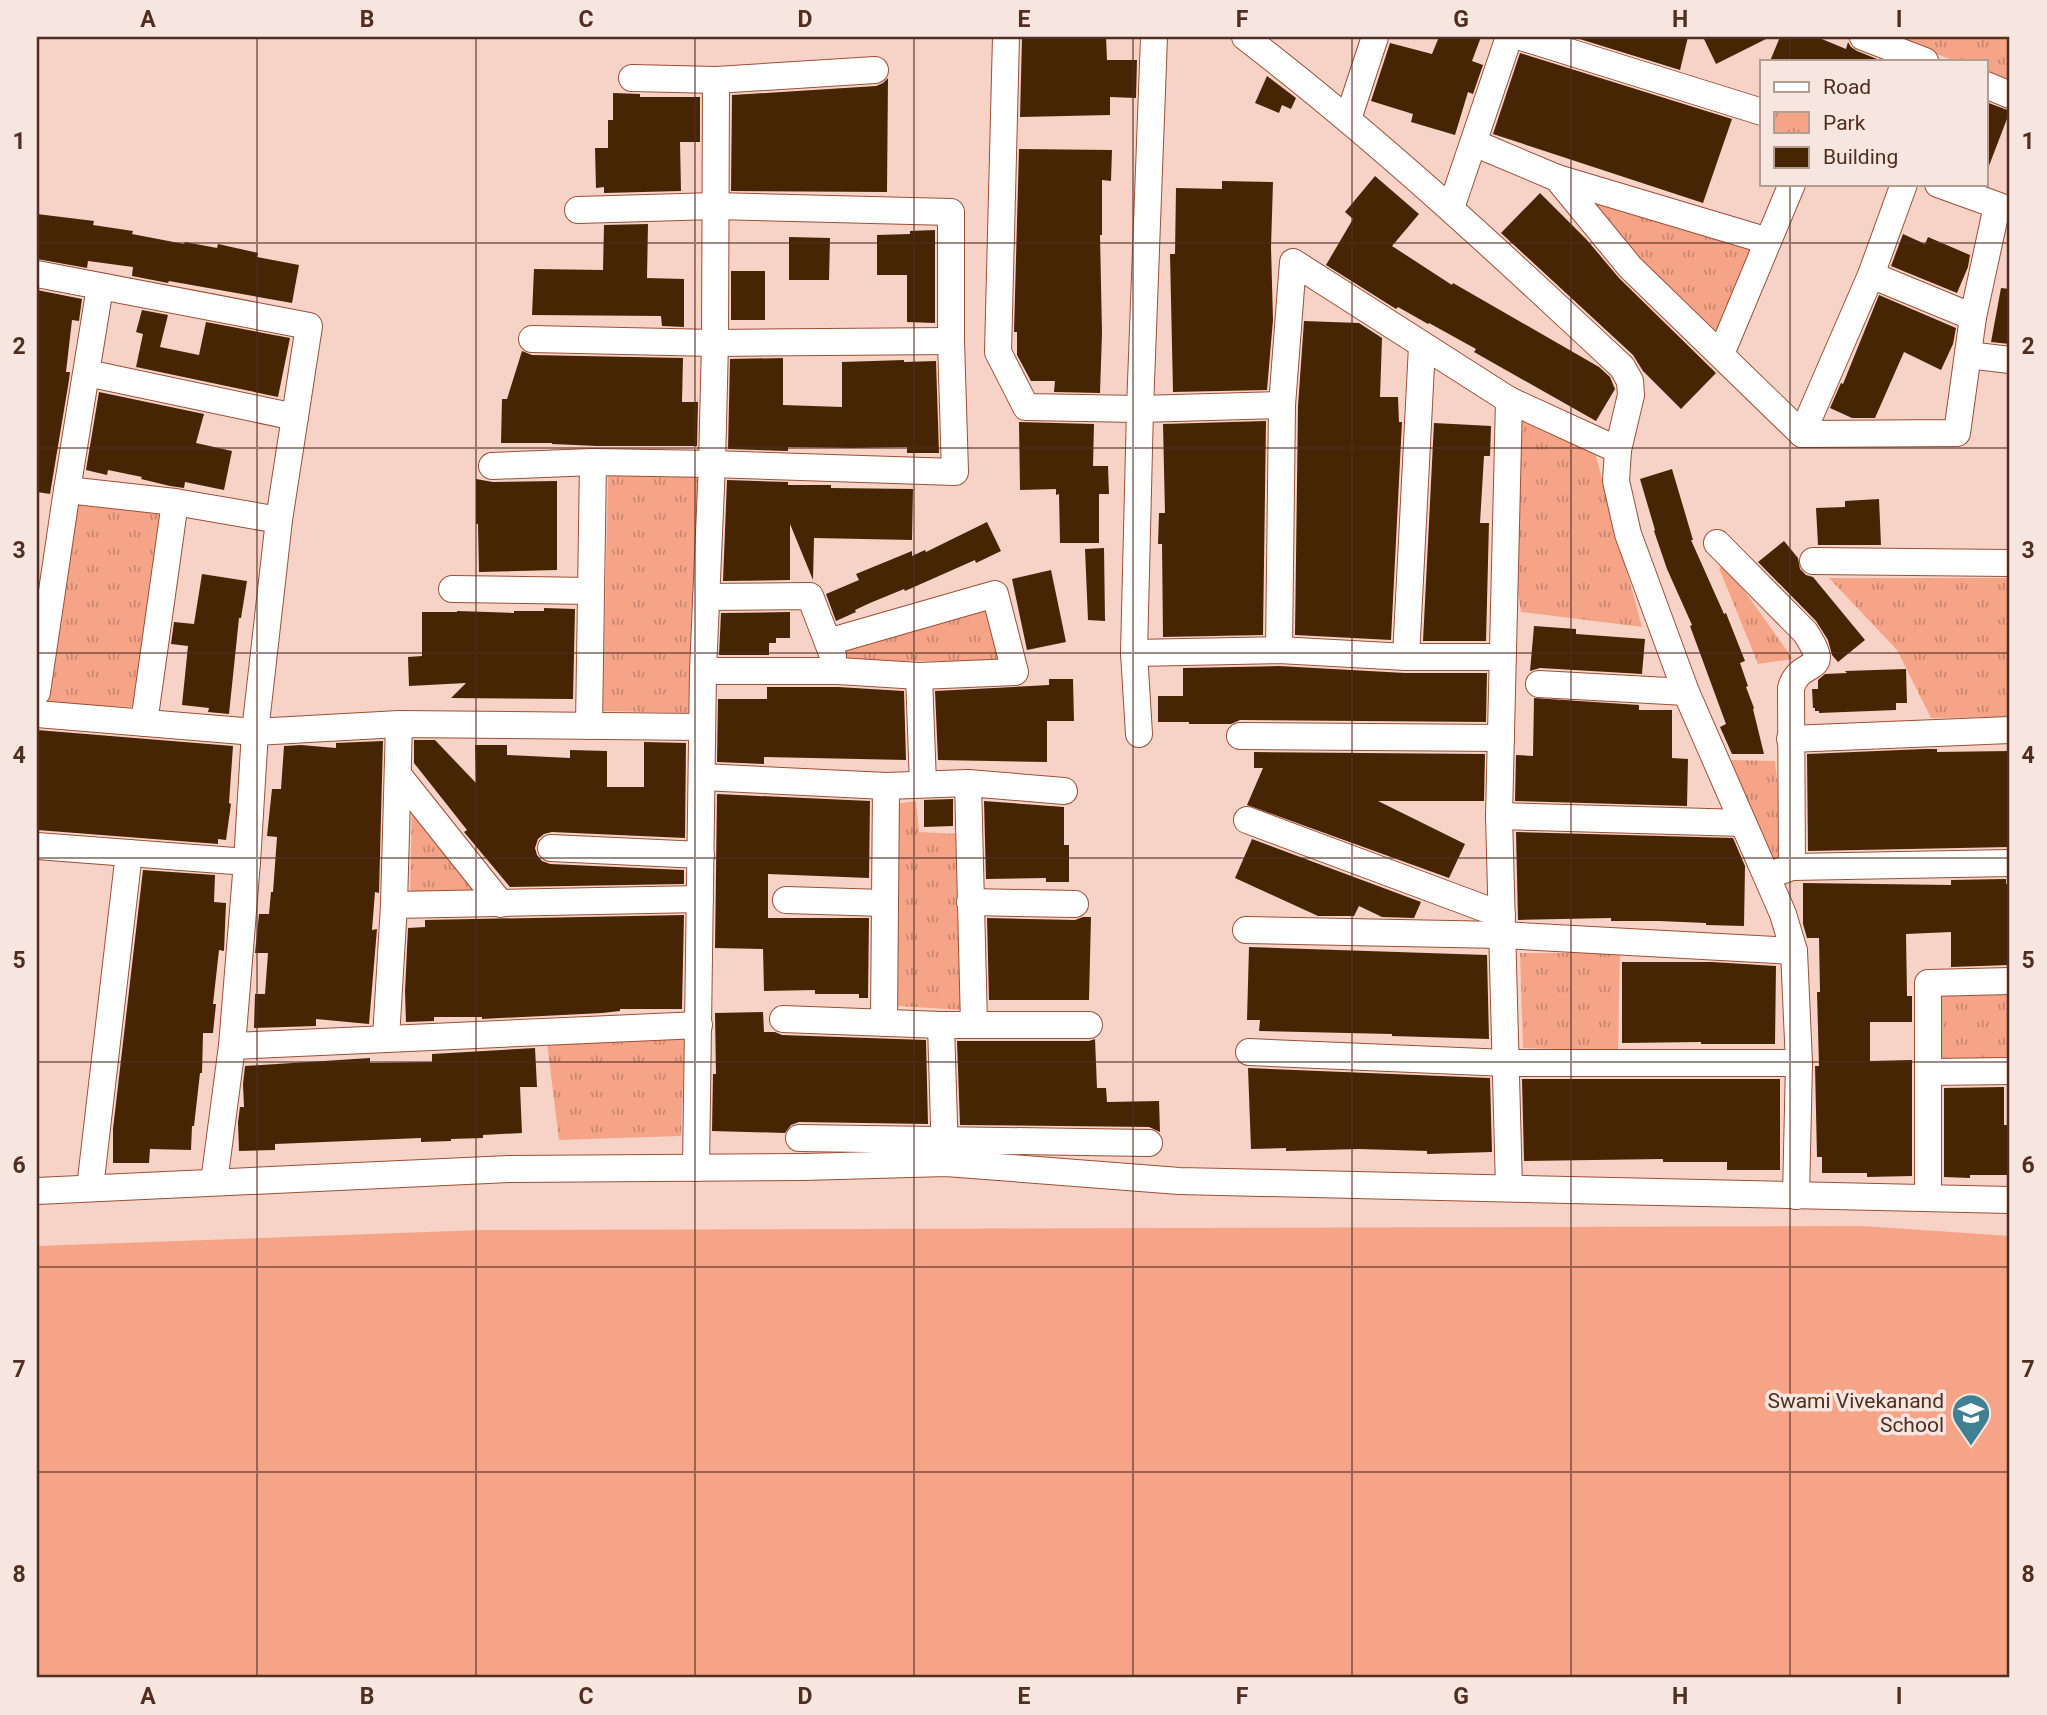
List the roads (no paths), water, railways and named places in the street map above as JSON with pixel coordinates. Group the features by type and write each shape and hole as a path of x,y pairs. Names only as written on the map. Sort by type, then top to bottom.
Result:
{"street":[{"path":"1006,37 998,352 1026,407 1140,409 1282,405"},
{"path":"1139,734 1134,653 1154,37"},
{"path":"1348,119 1375,37"},
{"path":"1451,208 1509,37"},
{"path":"1521,37 1760,111"},
{"path":"1863,37 1922,60"},
{"path":"1255,40 1451,208 1622,367 1630,381 1630,396 1618,450 1616,481 1628,534 1686,692 1783,914 1794,951 1799,1063 1796,1196"},
{"path":"632,78 716,80 875,70"},
{"path":"695,1168 703,671 715,343 716,80"},
{"path":"1988,86 2010,95"},
{"path":"1474,143 1557,178 1768,241"},
{"path":"1557,178 1630,267 1802,434 1957,433 1973,317 2004,208 1944,186"},
{"path":"1721,354 1791,186"},
{"path":"1802,434 1871,275 1904,186"},
{"path":"492,466 593,462 955,472 951,212 716,206 578,210"},
{"path":"1279,650 1282,405 1293,262 1509,400 1618,450"},
{"path":"37,274 309,326 279,520 255,732 232,1046 214,1182"},
{"path":"1871,275 1973,317"},
{"path":"37,692 100,287"},
{"path":"532,339 715,343 951,341"},
{"path":"1406,657 1422,346"},
{"path":"1968,355 2010,360"},
{"path":"87,373 295,417"},
{"path":"1509,400 1499,816 1509,1188"},
{"path":"589,726 593,462"},
{"path":"67,490 175,502 279,520"},
{"path":"144,723 175,502"},
{"path":"1717,543 1805,632 1818,656 1812,667 1793,678 1791,688 1792,867"},
{"path":"1813,561 2010,563"},
{"path":"452,589 591,591"},
{"path":"703,671 838,671 919,676 1015,672 995,594 828,642"},
{"path":"706,597 810,596 838,671"},
{"path":"1134,653 1279,650 1406,657 1502,657"},
{"path":"919,676 923,784"},
{"path":"1539,684 1686,692"},
{"path":"37,714 255,732 399,724 702,727"},
{"path":"386,1038 394,905 399,724"},
{"path":"1790,739 2010,730"},
{"path":"1240,736 1501,738"},
{"path":"399,776 501,904"},
{"path":"702,777 886,786 968,783 1064,791"},
{"path":"968,783 974,1025"},
{"path":"884,1023 886,786"},
{"path":"1499,816 1743,823"},
{"path":"1247,820 1502,925"},
{"path":"37,846 247,862"},
{"path":"551,848 701,855"},
{"path":"90,1188 129,853"},
{"path":"1766,876 1792,867 2010,863"},
{"path":"394,905 700,899"},
{"path":"786,900 884,903"},
{"path":"970,902 1075,904"},
{"path":"1246,930 1502,925 1794,951"},
{"path":"1928,1198 1928,983 2010,981"},
{"path":"783,1019 941,1025 1089,1025"},
{"path":"232,1046 699,1025"},
{"path":"941,1025 945,1151"},
{"path":"1249,1052 1507,1063 1799,1063"},
{"path":"1929,1072 2010,1071"},
{"path":"799,1138 945,1151 1179,1181 2010,1200"},
{"path":"37,1191 509,1169 695,1168 945,1151 1149,1143"}],"place":[{"name":"Swami Vivekanand School","path":"1971,1447"}]}
